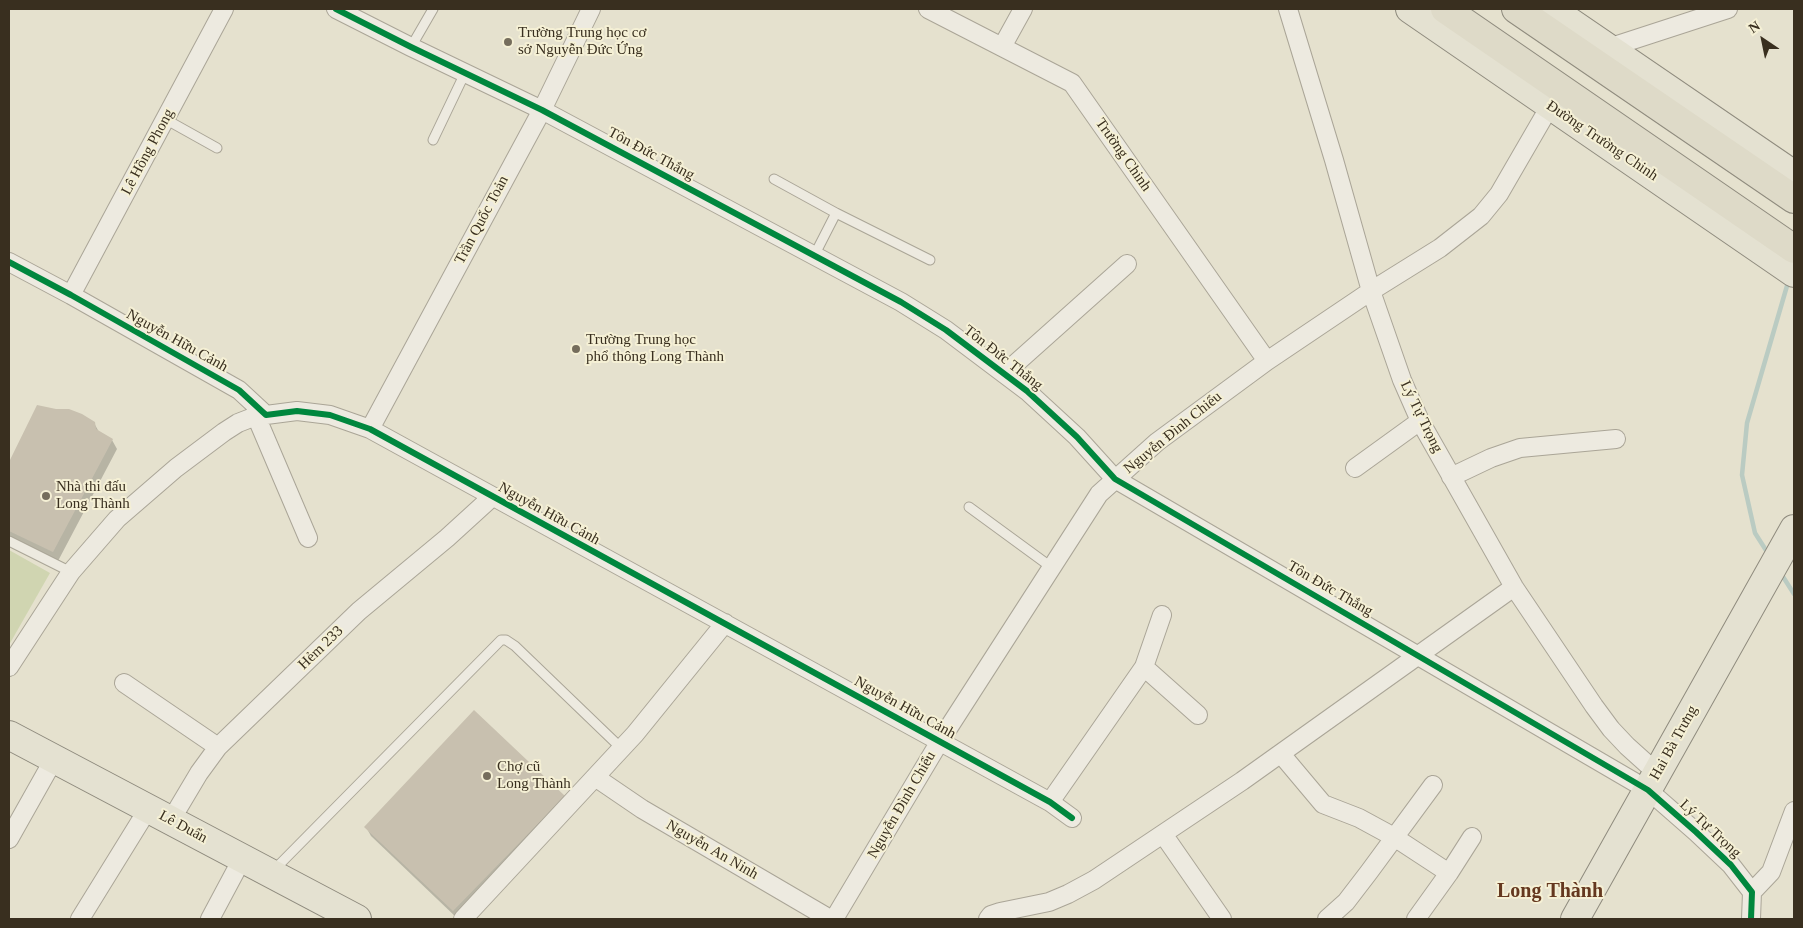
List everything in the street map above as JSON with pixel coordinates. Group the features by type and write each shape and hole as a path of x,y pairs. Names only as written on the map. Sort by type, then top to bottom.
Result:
{"highway":[{"name":"Đường Trường Chinh","path":"1444,9 1555,97 1757,235"},
{"path":"1516,9 1603,56 1793,190"},
{"path":"1757,235 1794,249"}],"main road":[{"name":"Đường Trường Chinh","path":"1410,9 1555,97"},
{"path":"1551,9 1603,56"},
{"name":"Đường Trường Chinh","path":"1757,235 1794,273"},
{"name":"Hai Bà Trưng","path":"1575,919 1789,539"},
{"name":"Lê Duẩn","path":"9,735 357,919"}],"street":[{"name":"Lê Hồng Phong","path":"71,295 224,9"},
{"name":"Tôn Đức Thắng","path":"336,9 542,110 901,302 946,330 1027,391 1077,437 1115,479 1418,655 1653,781"},
{"name":"Trần Quốc Toản","path":"370,429 542,110 591,9"},
{"name":"Trường Chinh","path":"928,9 1072,83 1267,361"},
{"path":"1002,47 1023,9"},
{"name":"Lý Tự Trọng","path":"1288,9 1371,291 1402,380 1420,421 1514,587 1611,729 1627,746 1653,781 1696,832 1731,865 1752,892"},
{"path":"1603,56 1728,9"},
{"name":"Nguyễn Đình Chiểu","path":"834,919 940,741 1099,494 1157,442 1267,361 1371,291 1440,248 1481,216 1499,194 1555,97"},
{"name":"Nguyễn Hữu Cảnh","path":"9,262 239,390 261,415 297,411 330,415 370,429 940,741 1050,802 1072,818"},
{"path":"1005,374 1127,264"},
{"path":"9,667 71,572 96,542 133,504 238,423 261,415 308,538"},
{"path":"1355,468 1420,421"},
{"path":"1451,477 1491,458 1520,448 1616,439"},
{"name":"Hẻm 233","path":"80,919 160,814 199,773 218,747 359,611 447,538 492,497"},
{"path":"988,919 991,915 1000,912 1049,902 1094,880 1281,754 1514,587"},
{"path":"1050,802 1144,667 1162,615"},
{"path":"463,919 621,748 725,623"},
{"path":"1144,667 1198,715"},
{"path":"124,683 218,747"},
{"path":"1281,754 1323,804 1359,818 1394,837 1449,873"},
{"path":"9,839 54,759"},
{"name":"Nguyễn An Ninh","path":"595,777 642,809 830,919"},
{"path":"1327,919 1346,902 1433,785"},
{"path":"1751,919 1752,892 1771,872 1794,811"},
{"path":"1163,834 1222,919"},
{"path":"1416,919 1472,837"},
{"path":"210,919 242,859"}],"lane":[{"path":"411,47 434,9"},
{"path":"432,140 465,73"},
{"path":"166,119 217,148"},
{"path":"774,179 836,213 930,260"},
{"path":"814,256 836,213"},
{"path":"969,507 1051,567"},
{"path":"9,541 71,572"},
{"path":"270,874 501,640 506,640 514,646 621,748"}],"green space":[{"path":"9,550 50,573 9,645"}],"building":[{"name":"Nhà thi đấu Long Thành","path":"37,405 56,409 69,409 82,414 95,422 96,429 113,439 53,552 9,531 9,462"},
{"path":"474,710 565,796 453,911 364,827"}],"waterway":[{"path":"1769,555 1755,533 1742,475 1747,423 1789,279"},
{"path":"1780,572 1794,594"}],"cycle path":[{"path":"336,9 542,110 901,302 946,330 1027,391 1077,437 1115,479 1648,790 1731,865 1752,892 1751,919"},
{"path":"9,262 239,390 266,415 297,411 330,415 370,429 1050,802 1072,818"}],"place":[{"name":"Trường Trung học cơ sở Nguyễn Đức Ứng","path":"508,42"},
{"name":"Trường Trung học phổ thông Long Thành","path":"576,349"},
{"name":"Nhà thi đấu Long Thành","path":"46,496"},
{"name":"Chợ cũ Long Thành","path":"487,776"}],"district":[{"name":"Long Thành","path":"1550,892"}]}
